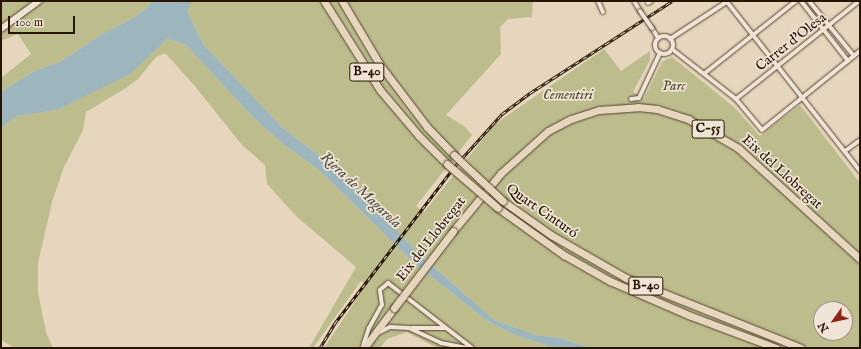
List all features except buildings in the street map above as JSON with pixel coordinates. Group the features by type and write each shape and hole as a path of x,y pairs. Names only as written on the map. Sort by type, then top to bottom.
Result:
{"highway":[{"name":"Quart Cinturó","path":"324,1 369,74 419,136 447,164 498,208 564,256 610,281 691,316 776,348"},
{"name":"Quart Cinturó","path":"342,1 380,65 427,127 454,155 503,201 551,235 626,278 801,348"},
{"name":"Eix del Llobregat","path":"363,348 453,231 501,173 538,138 560,124 600,110 638,107 671,112 715,133 738,148 860,259"},
{"name":"Eix del Llobregat","path":"524,151 553,133 592,116 636,111 667,116 702,130 731,148 860,263"}],"street":[{"path":"1,29 39,1"},
{"path":"598,1 603,12"},
{"path":"634,1 658,38"},
{"path":"705,73 754,36 795,1"},
{"path":"801,1 848,61"},
{"path":"809,1 854,56"},
{"name":"Carrer d'Olesa","path":"736,99 859,1"},
{"path":"670,38 727,2 860,171"},
{"path":"658,38 665,36 670,38"},
{"path":"658,38 655,45 660,53"},
{"path":"670,38 672,49 705,73 736,99 762,130 860,51"},
{"path":"660,53 667,53 672,49"},
{"path":"631,99 639,98 660,53"},
{"path":"845,151 860,140"},
{"path":"363,348 369,328 382,305 380,290 388,283 445,328 455,333 472,348"},
{"path":"369,328 386,319 390,327"},
{"path":"373,335 390,327 445,328"},
{"path":"409,328 441,343 466,348"}],"green space":[{"path":"1,1 152,1 147,8 131,19 102,34 60,62 34,71 1,92 1,78 31,54 18,34 1,41"},
{"path":"193,1 533,1 532,17 508,19 500,27 501,54 446,115 464,126 472,135 416,206 424,212 495,124 604,49 621,71 650,51 650,60 633,92 644,98 662,62 672,57 734,107 760,136 800,105 860,183 860,348 591,348 561,338 536,335 494,320 416,251 345,175 284,129 203,44 187,11"},
{"path":"167,39 186,45 251,115 283,144 320,171 414,263 486,320 515,335 555,348 437,348 407,332 387,339 380,348 324,348 366,285 361,281 313,348 309,348 356,267 297,217 267,184 265,165 242,145 194,85 166,54 156,57 138,79 126,88 86,112 83,130 64,167 52,202 38,263 38,292 46,332 53,348 15,348 1,340 1,128 17,116 57,110 88,94 150,54"}],"water":[{"path":"152,1 193,1 187,11 203,44 284,129 345,175 416,251 494,320 536,335 561,338 591,348 555,348 515,335 486,320 414,263 320,171 283,144 251,115 186,45 167,39 130,74 57,110 17,116 1,128 1,92 34,71 60,62 102,34 131,19 147,8"}],"railway":[{"path":"320,348 335,323 456,165 502,114 530,93 672,1"}],"park label":[{"name":"Parc","path":"674,86"},
{"name":"Cementiri","path":"568,95"}],"water label":[{"name":"Riera de Magarola","path":"361,190"}]}
